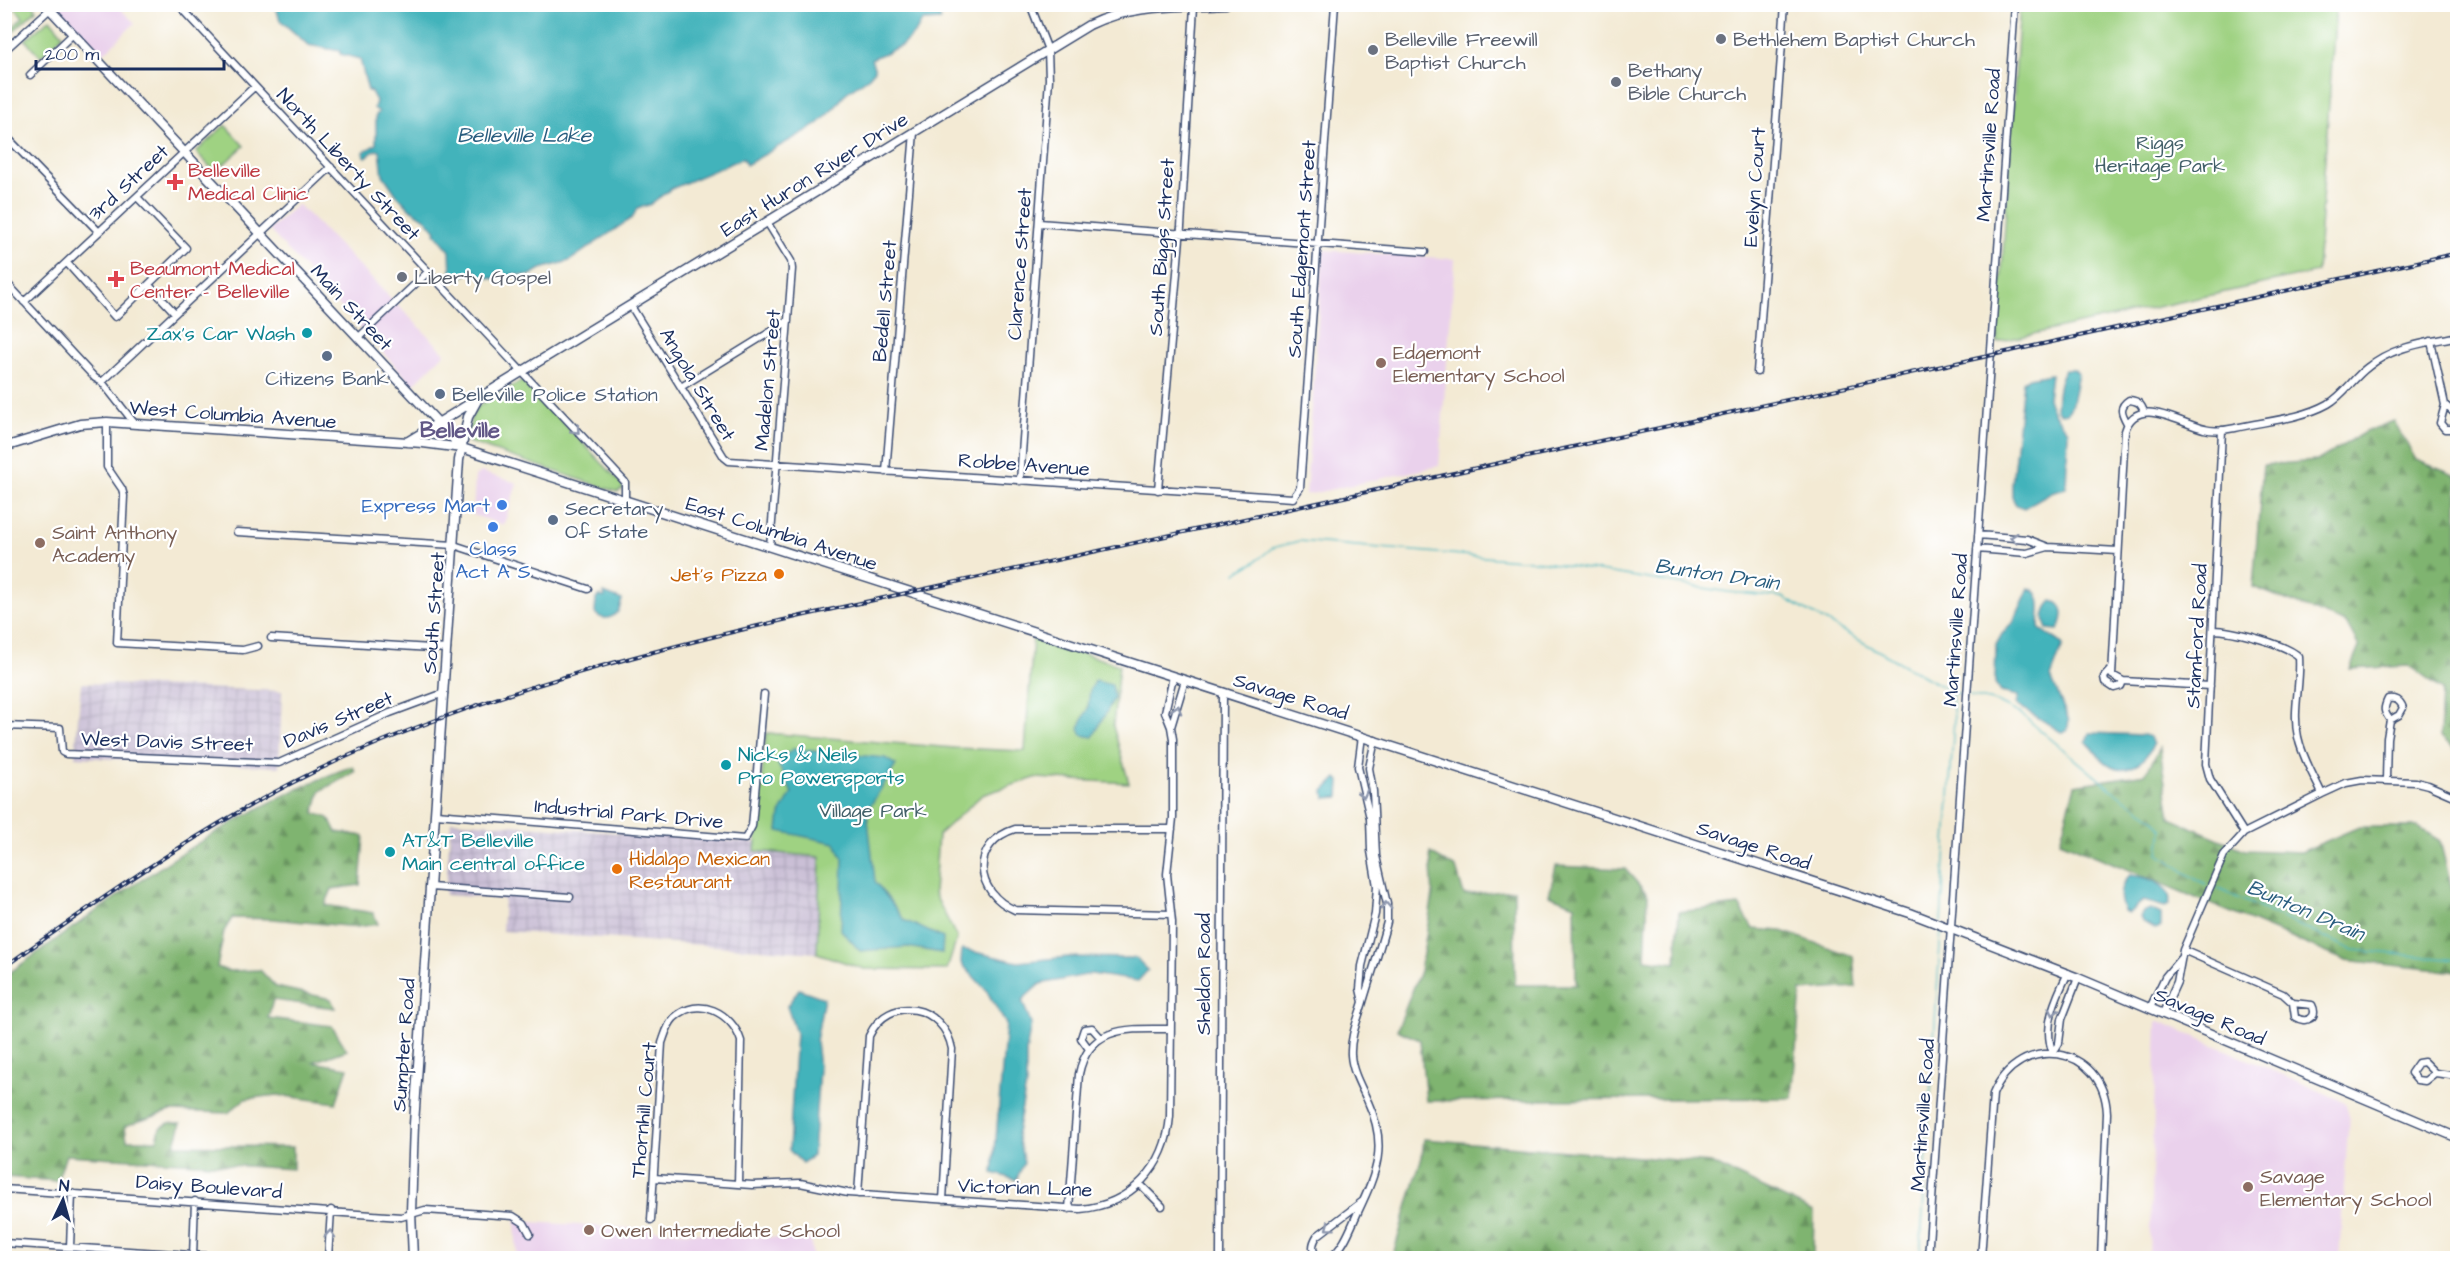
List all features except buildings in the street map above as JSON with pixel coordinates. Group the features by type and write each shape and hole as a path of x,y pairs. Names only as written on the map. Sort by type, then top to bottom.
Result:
{"street":[{"name":"North Liberty Street","path":"178,4 625,482 626,500"},
{"name":"Clarence Street","path":"1020,481 1049,79 1048,50 1030,4"},
{"name":"East Huron River Drive","path":"406,442 1089,25 1109,16 1136,10 1226,4"},
{"name":"South Edgemont Street","path":"1297,496 1300,488 1335,4"},
{"name":"Evelyn Court","path":"1757,372 1785,4"},
{"name":"Martinsville Road","path":"1928,1258 2014,4"},
{"name":"South Biggs Street","path":"1158,490 1179,235 1194,6"},
{"path":"4,51 47,7"},
{"name":"Main Street","path":"47,7 462,448"},
{"path":"30,75 73,34"},
{"name":"3rd Street","path":"24,302 254,87"},
{"name":"Bedell Street","path":"886,472 914,132"},
{"path":"4,134 99,232"},
{"path":"102,382 331,167"},
{"path":"67,263 115,316 149,285 186,248 137,197"},
{"name":"Madelon Street","path":"767,222 792,264 770,547"},
{"path":"1039,223 1425,252"},
{"path":"358,338 428,272"},
{"path":"4,280 95,378 102,382 135,424"},
{"path":"149,285 175,313"},
{"name":"Angola Street","path":"631,306 724,457 729,461 748,463"},
{"path":"681,387 788,321"},
{"path":"2127,423 2136,415 2144,412 2206,429 2222,430 2310,412 2343,393 2365,369 2382,356 2457,336"},
{"path":"2431,342 2445,405 2440,423 2445,429 2452,429 2457,424"},
{"name":"South Street","path":"434,834 462,448 468,417 479,397"},
{"path":"2144,412 2141,404 2136,401 2129,400 2121,407 2127,423 2112,675 2123,681 2210,686"},
{"path":"2445,405 2457,417"},
{"path":"107,423 106,466 122,489 124,496 117,644 243,650 258,646"},
{"name":"West Columbia Avenue","path":"4,447 80,424 107,423 406,442 462,448"},
{"name":"Stamford Road","path":"2222,430 2206,764 2210,779 2244,832"},
{"name":"East Columbia Avenue","path":"462,448 1023,628"},
{"name":"Robbe Avenue","path":"748,463 1288,500 1297,496"},
{"path":"237,532 454,545 588,589"},
{"path":"1978,535 2027,538 2048,547"},
{"path":"1977,549 2027,552 2048,547 2118,551"},
{"name":"Savage Road","path":"1023,628 1952,928 2068,973 2457,1138"},
{"path":"2213,630 2237,632 2289,650 2299,657 2296,720 2298,737 2302,752 2322,794"},
{"path":"270,638 447,649"},
{"path":"2112,668 2104,677 2105,682 2114,688 2121,686 2123,681"},
{"name":"Victorian Lane","path":"654,1178 738,1184 800,1183 858,1194 1069,1209 1108,1204 1140,1184 1160,1158 1168,1133 1171,914 1167,874 1172,829 1173,739 1165,712 1173,677"},
{"name":"Victorian Lane","path":"1171,727 1185,680"},
{"name":"Sheldon Road","path":"1220,1255 1223,692"},
{"name":"Davis Street","path":"279,763 390,713 444,693"},
{"name":"Industrial Park Drive","path":"435,814 745,839 752,826 764,694"},
{"path":"2386,780 2387,738 2391,720"},
{"name":"West Davis Street","path":"4,726 60,728 62,752 66,754 279,763"},
{"path":"1330,1258 1336,1254 1376,1171 1379,1139 1374,1115 1355,1074 1351,1057 1352,1036 1381,943 1387,904 1358,767 1362,736"},
{"path":"1363,1003 1360,989 1362,966 1375,914 1377,886 1373,839 1374,791 1369,768 1375,740"},
{"path":"2163,1014 2177,982 2183,950 2224,855 2244,832 2346,783 2362,780 2386,780 2428,785 2457,798"},
{"path":"1171,914 1015,910 994,897 985,884 982,870 983,861 990,847 1001,836 1015,829 1172,829"},
{"name":"Sumpter Road","path":"413,1258 411,1212 414,1131 434,834"},
{"path":"430,887 570,897"},
{"path":"1370,939 1381,943"},
{"path":"2183,950 2272,988 2293,1003"},
{"path":"2150,1008 2164,977 2180,958"},
{"path":"2053,1053 2049,1042 2049,1029 2055,1002 2068,973"},
{"path":"2053,1053 2059,1043 2062,1019 2078,978"},
{"name":"Thornhill Court","path":"651,1220 662,1044 673,1019 690,1008 705,1007 718,1012 730,1020 741,1041 738,1184"},
{"path":"858,1194 869,1036 876,1024 887,1015 909,1010 933,1017 945,1029 951,1042 943,1200"},
{"path":"1089,1049 1081,1038 1084,1029 1092,1028 1101,1038"},
{"path":"1069,1209 1079,1074 1082,1061 1089,1049 1101,1038 1124,1029 1171,1029"},
{"path":"1981,1258 1994,1095 2000,1079 2012,1066 2031,1056 2053,1053 2070,1057 2086,1066 2098,1079 2106,1096 2108,1113 2101,1258"},
{"path":"2435,1073 2457,1076"},
{"path":"1140,1184 1162,1206"},
{"name":"Daisy Boulevard","path":"4,1189 331,1210 401,1217 411,1212 425,1210 513,1216 524,1223 530,1234"},
{"path":"70,1247 72,1193"},
{"path":"193,1256 195,1201"},
{"path":"1321,1258 1316,1256 1313,1250 1312,1243 1317,1236 1363,1201"},
{"path":"328,1258 331,1210"},
{"path":"4,1243 238,1258"}],"shaded area":[{"path":"56,5 116,5 135,23 103,54"},
{"path":"298,204 445,353 413,385 269,230"},
{"name":"Edgemont Elementary School","path":"1323,250 1455,259 1439,466 1306,495"},
{"path":"481,472 517,483 504,525 473,515 475,476"},
{"path":"81,683 282,691 279,767 75,757"},
{"path":"451,821 821,847 817,953 502,931 504,899 445,895"},
{"name":"Savage Elementary School","path":"2157,1020 2345,1102 2349,1116 2339,1258 2149,1258"},
{"name":"Owen Intermediate School","path":"515,1221 811,1240 812,1258 517,1258"}],"green space":[{"path":"12,5 34,5 36,10 10,34 5,27 5,22 11,29 23,17"},
{"name":"Riggs Heritage Park","path":"2020,5 2336,5 2317,272 1997,342"},
{"path":"50,19 63,35 41,57 25,40"},
{"path":"225,125 244,146 215,172 196,152"},
{"path":"523,380 622,484 623,489 617,492 468,442 471,418 478,406"},
{"path":"2394,421 2416,460 2457,476 2457,751 2440,736 2442,690 2409,666 2350,669 2359,647 2346,623 2253,587 2263,465 2317,461 2365,432"},
{"name":"Village Park","path":"1033,637 1119,665 1113,726 1129,783 1035,778 982,795 938,835 934,893 957,938 947,970 864,969 817,953 820,857 755,851 766,733 955,748 1025,751"},
{"path":"2160,748 2170,818 2245,850 2301,852 2359,827 2418,827 2440,841 2457,902 2457,972 2344,960 2060,841 2075,785 2145,774"},
{"path":"353,766 355,772 320,791 314,813 329,818 336,832 364,836 360,885 332,889 325,905 373,913 378,924 357,927 273,919 232,918 224,931 217,967 228,971 260,970 276,987 331,999 335,1008 273,1000 268,1018 332,1026 347,1050 313,1062 348,1068 336,1103 277,1095 245,1099 228,1113 170,1111 125,1126 127,1140 157,1140 160,1128 169,1123 181,1123 175,1145 293,1147 293,1169 66,1155 57,1181 5,1177 5,976 129,888 216,832 261,807"},
{"path":"1430,853 1456,868 1464,895 1514,890 1515,985 1576,985 1575,905 1549,895 1556,866 1625,869 1648,895 1645,959 1676,963 1679,912 1739,905 1753,929 1782,931 1853,956 1856,987 1801,991 1792,1098 1426,1101 1420,1040 1397,1030 1420,971 1433,895"},
{"path":"1424,1139 1711,1163 1814,1212 1813,1258 1392,1258 1422,1157"}],"water":[{"name":"Belleville Lake","path":"275,5 951,5 950,10 936,6 941,20 922,21 916,32 901,46 871,59 875,70 846,93 817,125 746,165 743,158 671,189 649,205 637,208 633,217 569,261 541,269 529,276 511,274 511,277 497,272 495,279 482,276 474,270 460,278 454,278 451,273 450,251 426,219 409,208 396,194 383,175 380,151 376,150 366,157 364,155 364,152 376,144 376,115 379,112 374,108 376,101 370,90 368,91 360,59 340,54 340,51 308,45 280,20"},
{"path":"2065,369 2074,369 2078,374 2071,407 2067,413 2060,414 2056,409 2057,393 2060,378"},
{"path":"2051,374 2048,399 2055,415 2068,431 2066,488 2051,492 2024,508 2016,505 2012,497 2023,382 2029,378"},
{"path":"2029,588 2037,594 2039,599 2039,628 2063,645 2051,677 2069,721 2067,731 2061,732 2016,704 2018,696 2001,692 1995,683 1996,645 2002,634 2013,623"},
{"path":"604,593 622,600 618,612 606,618 595,613 596,599 601,595 600,597 605,597"},
{"path":"2052,601 2060,605 2063,613 2058,630 2047,629 2044,618"},
{"path":"1095,681 1112,685 1114,698 1093,737 1082,735 1079,728 1088,708 1090,690"},
{"path":"2089,733 2144,735 2150,737 2153,745 2138,764 2131,768 2117,769 2102,760 2086,742"},
{"path":"793,749 885,758 896,765 867,811 875,881 904,920 943,938 942,953 907,947 860,951 841,930 843,859 835,843 778,831 780,814 792,793 777,762"},
{"path":"1337,778 1340,781 1339,797 1325,798 1324,791"},
{"path":"2130,875 2143,877 2163,887 2170,898 2169,905 2165,907 2144,901 2128,913 2124,911 2121,892"},
{"path":"2150,909 2161,914 2161,927 2155,929 2142,921 2140,917 2143,912"},
{"path":"962,949 1018,962 1068,957 1136,958 1148,970 1138,981 1091,974 1040,984 1022,1000 1031,1024 1026,1052 1026,1086 1017,1133 1024,1163 1016,1180 993,1173 1006,1024 986,990 961,963"},
{"path":"799,989 824,998 816,1041 819,1068 813,1156 802,1163 789,1150 796,1033 787,1006"}],"waterway":[{"name":"Bunton Drain","path":"1236,573 1255,562 1272,548 1299,541 1544,562 1728,592 1782,597 1952,692 1965,695"},
{"path":"1941,922 1954,720 1952,694"},
{"name":"Bunton Drain","path":"1970,696 1997,702 2021,714 2112,790 2153,818 2162,829 2159,854 2206,884"},
{"name":"Bunton Drain","path":"2216,888 2353,950 2458,960"},
{"path":"1920,1258 1941,930"}],"railway":[{"path":"4,967 167,856 251,805 295,782 339,760 451,714 566,676 683,644 801,616 2458,253"}],"place":[{"name":"Bethlehem Baptist Church","path":"1721,39"},
{"name":"Belleville Freewill Baptist Church","path":"1373,50"},
{"name":"Bethany Bible Church","path":"1616,82"},
{"name":"Belleville Medical Clinic","path":"175,182"},
{"name":"Liberty Gospel","path":"402,277"},
{"name":"Beaumont Medical Center - Belleville","path":"116,279"},
{"name":"Zax's Car Wash","path":"307,333"},
{"name":"Citizens Bank","path":"327,356"},
{"name":"Edgemont Elementary School","path":"1381,363"},
{"name":"Belleville Police Station","path":"440,394"},
{"name":"Express Mart","path":"502,505"},
{"name":"Secretary Of State","path":"553,520"},
{"name":"Class Act A S","path":"493,527"},
{"name":"Saint Anthony Academy","path":"40,543"},
{"name":"Jet's Pizza","path":"779,574"},
{"name":"Nicks & Neils Pro Powersports","path":"726,765"},
{"name":"AT&T Belleville Main central office","path":"390,852"},
{"name":"Hidalgo Mexican Restaurant","path":"617,869"},
{"name":"Savage Elementary School","path":"2248,1187"},
{"name":"Owen Intermediate School","path":"589,1230"}],"district":[{"name":"Belleville","path":"460,429"}]}
